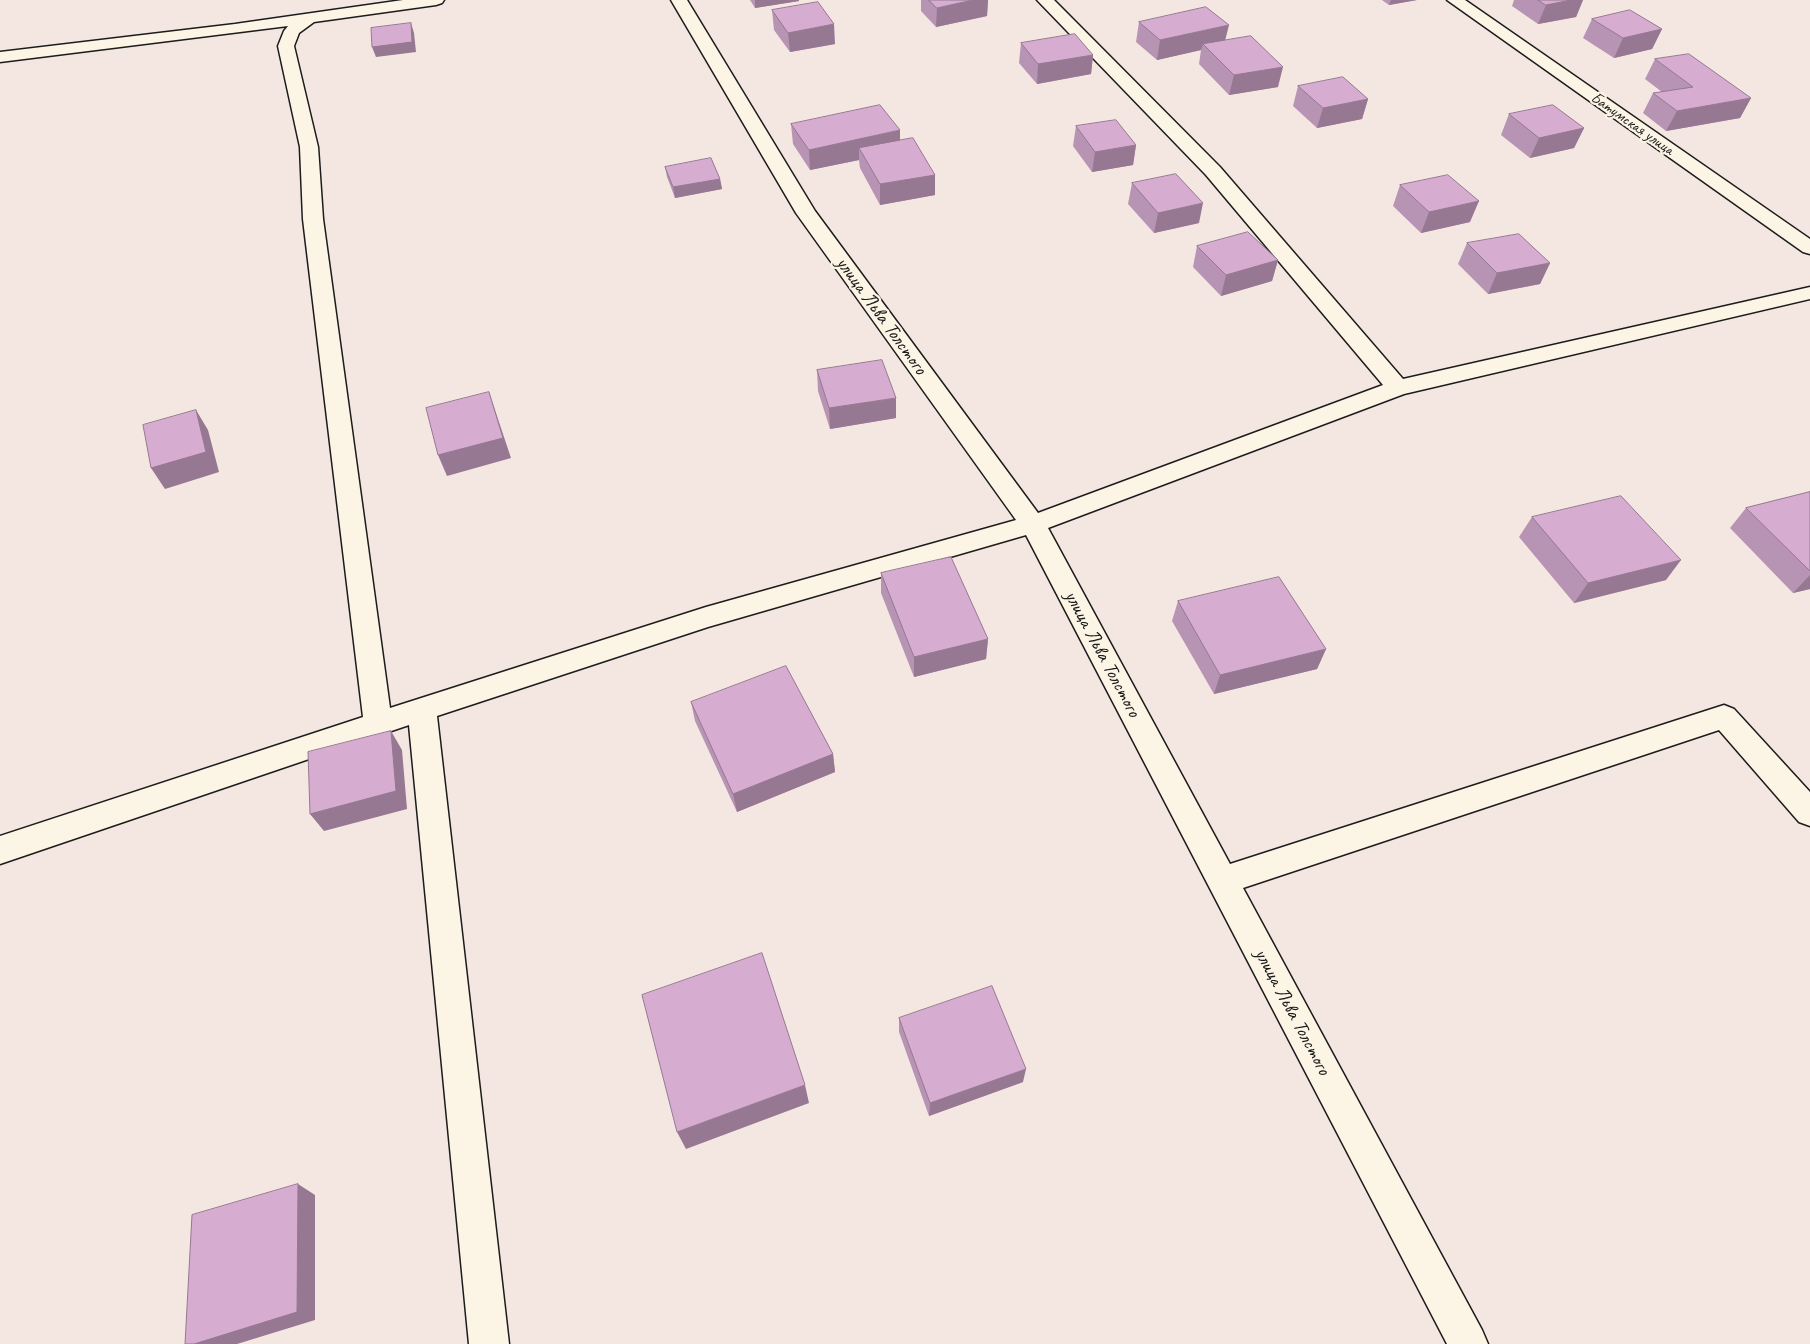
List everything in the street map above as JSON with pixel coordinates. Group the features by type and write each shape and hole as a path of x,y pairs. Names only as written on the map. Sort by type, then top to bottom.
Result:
{"street":[{"path":"0,57 310,18 436,0"},
{"name":"улица Льва Толстого","path":"679,0 806,213 1033,524 1468,1344"},
{"path":"1045,0 1213,171 1398,388"},
{"name":"Батумская улица","path":"1455,0 1810,248"},
{"path":"310,18 292,31 286,46 309,147 313,218 378,724"},
{"path":"0,850 706,617 1033,524 1398,388 1810,294"},
{"path":"422,710 489,1344"},
{"path":"1222,881 1724,718 1810,813"}],"building":[{"path":"929,0 973,0 937,8"},
{"path":"1538,0 1571,0 1546,5"},
{"path":"818,2 834,24 788,33 772,10"},
{"path":"1206,7 1229,25 1160,40 1139,22"},
{"path":"1630,10 1662,29 1623,38 1592,19"},
{"path":"411,23 412,42 372,47 371,28"},
{"path":"1075,34 1093,55 1038,64 1021,43"},
{"path":"1251,36 1283,67 1234,75 1203,44"},
{"path":"1689,54 1751,98 1677,111 1653,93 1693,87 1655,59"},
{"path":"1343,77 1368,99 1323,108 1298,86"},
{"path":"880,105 900,130 809,150 791,124"},
{"path":"1553,105 1584,128 1539,138 1509,114"},
{"path":"1116,120 1136,145 1095,152 1076,126"},
{"path":"913,138 935,175 880,184 859,148"},
{"path":"711,158 720,179 673,187 665,167"},
{"path":"1176,174 1203,203 1158,213 1132,183"},
{"path":"1448,175 1479,201 1429,212 1400,185"},
{"path":"1248,232 1278,260 1226,275 1197,246"},
{"path":"1519,234 1550,263 1497,273 1467,243"},
{"path":"882,360 896,398 829,408 817,370"},
{"path":"489,392 503,438 438,455 426,408"},
{"path":"196,410 206,452 151,468 143,425"},
{"path":"1810,492 1810,571 1746,508"},
{"path":"1621,496 1681,560 1588,583 1532,517"},
{"path":"951,557 988,639 914,657 881,573"},
{"path":"1279,577 1326,649 1220,675 1178,601"},
{"path":"786,666 833,754 733,794 691,702"},
{"path":"391,731 396,791 310,814 308,752"},
{"path":"762,953 805,1085 677,1132 642,995"},
{"path":"992,986 1026,1069 930,1103 899,1018"},
{"path":"298,1184 297,1312 194,1344 185,1344 192,1215"}]}
